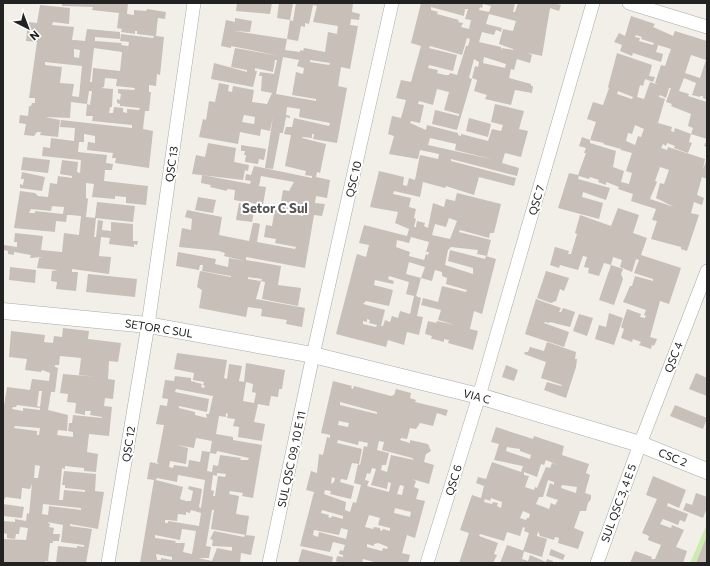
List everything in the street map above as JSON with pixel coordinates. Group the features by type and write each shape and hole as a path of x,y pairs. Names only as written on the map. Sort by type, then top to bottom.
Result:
{"street":[{"name":"QSC 13","path":"148,325 194,3"},
{"name":"QSC 10","path":"313,355 392,3"},
{"name":"QSC 7","path":"479,396 593,3"},
{"path":"629,3 707,27"},
{"name":"QSC 4","path":"640,444 707,271"},
{"name":"SETOR C SUL","path":"3,311 148,325 313,355"},
{"name":"QSC 12","path":"108,563 148,325"},
{"name":"VIA C","path":"313,355 479,396 640,444"},
{"name":"SUL QSC 09, 10 E 11","path":"270,563 313,355"},
{"name":"QSC 6","path":"427,563 479,396"},
{"name":"CSC 2","path":"640,444 707,471"},
{"name":"SUL QSC 3, 4 E 5","path":"597,563 640,444"}],"green space":[{"path":"707,524 707,563 690,563"}],"building":[{"path":"62,3 128,3 127,14 134,15 134,10 146,11 147,9 166,12 165,19 158,18 156,36 164,37 160,75 157,74 156,86 149,85 149,92 151,92 149,111 145,111 143,129 153,131 149,168 115,163 116,158 112,158 113,153 87,150 88,142 95,143 95,136 84,134 84,142 79,142 78,152 107,155 106,163 113,164 112,170 105,170 104,181 148,186 146,205 126,203 126,197 115,196 115,199 92,197 94,184 86,183 86,198 88,199 86,217 96,218 94,237 96,237 98,220 103,221 102,230 111,231 111,222 133,224 133,241 138,241 137,245 134,244 134,247 109,244 110,238 101,237 99,256 111,257 109,274 72,269 72,272 78,272 76,291 56,289 57,282 51,281 52,271 58,270 37,268 39,258 43,257 30,258 31,255 14,252 14,255 8,254 8,251 4,250 4,245 17,247 17,242 14,242 15,233 43,236 41,250 62,252 64,233 79,235 81,216 67,215 66,222 56,221 55,232 14,228 20,191 48,197 50,183 57,184 58,176 72,178 72,176 60,174 62,160 78,162 77,172 80,173 81,160 42,156 43,147 50,148 51,138 74,141 75,128 60,127 61,120 132,128 132,125 92,121 93,116 86,116 87,104 71,102 70,118 45,117 60,120 58,137 40,135 41,132 37,132 34,136 24,135 26,124 19,123 20,115 28,116 29,106 31,106 32,103 35,103 35,98 29,98 37,42 26,41 28,22 37,23 40,5 70,8 69,24 53,22 52,25 74,27 72,40 85,41 87,29 120,32 120,39 95,37 95,41 122,43 121,45 128,46 127,52 129,42 120,41 121,34 153,38 154,36 137,34 137,31 135,31 135,34 121,32 122,29 117,28 119,13 92,10 93,7 62,6","holes":["94,48 122,52 120,71 93,68 92,82 90,82","74,49 80,50 79,58 74,57","45,62 82,66 79,97 72,96 74,84 60,83 62,67 45,65","105,78 117,79 116,86 135,88 134,90 118,89 118,93 121,94 120,100 117,99 117,103 120,104 120,106 140,108 139,110 127,109 127,113 123,112 123,108 114,107 113,113 109,113 110,107 112,107 113,89 101,88 104,87","89,91 92,91 90,105 87,104","52,206 64,207 63,214 35,211 35,213 29,213 31,209 51,211"]},
{"path":"237,3 272,3 270,14 236,11"},
{"path":"279,3 293,3 290,20 277,18"},
{"path":"296,3 353,3 352,12 360,14 359,20 351,19 350,25 358,26 350,69 341,67 338,86 347,88 337,143 313,139 314,134 312,134 312,138 302,138 326,144 320,173 317,172 316,177 330,180 327,198 316,196 315,203 325,204 322,216 314,215 305,268 246,257 246,260 281,266 278,285 301,288 298,306 262,299 265,282 261,281 256,299 305,308 302,327 286,324 287,320 261,316 262,309 248,307 246,317 199,308 202,290 197,287 200,271 231,276 202,271 203,265 200,265 199,270 176,266 178,252 216,259 215,264 228,267 229,258 245,261 224,256 225,253 219,251 179,247 182,228 191,230 192,219 185,217 187,210 222,217 219,235 249,241 253,223 256,223 260,224 257,242 295,249 296,247 275,243 276,239 264,237 266,225 272,226 275,208 280,208 283,190 289,191 294,182 261,176 259,186 266,187 263,205 234,200 235,190 227,189 227,191 201,183 202,175 250,184 251,181 245,180 246,174 251,175 254,166 312,178 312,176 305,175 306,171 285,166 291,135 284,134 286,127 292,127 294,118 329,126 330,123 299,117 300,109 287,107 286,115 290,116 290,118 286,117 283,133 280,133 273,169 265,168 273,117 270,131 261,129 260,136 240,132 238,144 199,137 203,119 206,120 209,101 215,102 219,83 229,85 228,91 232,92 233,86 254,90 252,102 267,104 272,93 261,91 262,76 259,76 260,72 274,74 277,60 275,60 273,72 255,68 255,71 257,71 253,87 211,79 214,63 247,72 247,70 231,67 235,48 280,56 231,46 231,48 221,46 226,20 235,22 235,18 252,21 250,32 234,31 287,39 290,20 293,21","holes":["313,5 317,6 313,22 338,26 337,34 328,32 325,52 304,48 303,51 300,50 300,52 285,50 287,39 298,41 301,26 305,27 305,23 309,24","283,57 299,60 297,66 304,68 303,74 296,72 292,95 316,99 316,101 276,94","310,60 330,63 329,65 310,62","244,115 255,117 254,124 242,122","288,210 304,213 303,216 288,213","248,277 262,279 261,281 248,279"]},
{"path":"421,3 515,3 513,12 515,12 518,3 554,3 561,5 559,11 550,8 542,56 528,53 532,55 530,63 517,59 514,70 511,69 509,78 531,84 531,86 533,86 532,93 515,90 511,105 485,99 487,95 474,91 477,80 472,78 475,66 478,67 479,62 474,59 469,78 472,79 457,130 432,124 435,110 459,116 459,114 444,110 449,92 437,89 433,105 419,101 418,104 424,105 420,123 411,121 410,123 426,130 427,125 458,133 458,135 461,136 461,134 488,141 492,129 501,131 503,125 491,122 495,104 524,111 519,129 528,131 521,157 505,153 502,163 519,168 517,176 451,159 451,161 516,178 514,186 479,177 474,195 446,186 445,188 423,182 420,197 394,191 393,194 411,198 409,207 416,209 414,227 416,227 417,221 425,223 424,226 428,228 433,203 444,207 446,199 455,201 457,193 501,204 494,233 490,233 489,238 460,230 459,232 491,240 487,256 477,254 478,250 451,247 448,250 445,265 473,274 473,268 448,261 450,250 485,259 486,256 496,259 482,314 474,311 470,329 478,331 473,350 448,343 449,340 444,339 444,342 431,339 432,336 425,334 428,321 436,323 437,321 455,325 438,320 441,310 421,305 423,298 438,302 442,286 466,292 467,290 446,284 447,278 442,276 442,272 435,270 432,281 421,278 416,296 421,298 417,316 423,317 419,335 407,332 404,345 388,340 386,347 336,334 357,254 366,257 369,245 359,243 364,225 407,236 409,229 395,223 398,212 370,207 379,171 404,177 403,185 407,186 409,178 415,180 420,155 438,159 439,154 420,150 418,159 389,154 394,136 388,134 392,116 401,118 406,100 396,98 401,80 411,82 421,46 411,43","holes":["483,4 491,6 489,12 479,10 480,7 482,8","431,7 464,16 465,9 468,9 465,19 471,20 469,29 461,27 463,23 458,22 459,20 437,14 438,12 431,10","489,14 516,21 513,31 503,29 499,44 513,50 502,48 502,51 501,47 479,42 482,32 494,35 496,30 501,32 502,28 486,24","467,38 470,39 468,46 466,46 457,75 450,73 449,75 445,75 437,73 438,70 428,68 429,65 453,71 457,55 429,48 430,46 462,55","484,57 506,64 505,68 483,63","430,138 456,144 455,150 495,160 428,145","449,218 457,221 450,239 432,235 435,224 446,227","411,237 429,242 426,252 429,252 428,255 426,254 424,260 409,256 410,252 396,247 397,240 409,243","409,262 425,267 421,278 406,274","389,276 409,282 406,294 414,296 410,314 400,311 398,318 392,316 390,322 385,320 383,326 381,326 385,310 363,304 366,301 389,306 393,290 374,285 375,280 393,284 394,281 388,279","367,319 370,320 369,323 377,325 376,327 363,324 363,321 367,322"]},
{"path":"631,16 655,24 653,27 673,36 675,31 707,41 707,100 703,98 703,96 700,97 692,95 696,83 684,78 679,91 689,94 688,96 707,102 707,139 691,134 689,142 692,143 688,153 674,148 675,146 667,143 666,146 663,144 661,148 667,150 668,147 705,159 703,169 707,159 707,179 702,177 697,195 704,198 702,205 694,202 691,213 699,215 687,251 681,249 681,247 651,239 657,221 652,220 656,209 631,201 633,194 618,189 619,187 606,182 606,185 598,182 599,180 590,177 589,179 579,176 578,179 610,188 606,200 583,192 582,197 603,203 599,219 558,208 569,173 578,175 586,153 584,153 586,148 579,146 582,137 590,140 596,122 587,119 593,102 603,105 609,88 617,53 652,65 649,76 655,77 653,82 645,79 643,86 640,85 637,97 644,99 650,82 659,85 655,83 661,65 665,66 671,49 658,45 656,52 663,54 661,62 633,53 632,56 620,51 622,45 614,42 619,33 625,36","holes":["636,35 642,37 641,39 654,43 653,45 639,41 640,38 635,37","691,55 706,60 700,78 685,73","669,88 671,88 666,102 672,104 671,106 691,114 688,126 693,128 691,134 675,128 674,132 671,131 672,127 658,123 665,99 659,97 660,95 666,98","618,91 633,97 632,99 617,94","635,125 644,129 641,137 638,136 635,145 626,141 628,133 632,134","590,140 604,143 603,144 632,153 626,171 632,173 629,184 621,182 624,171 613,167 616,151 590,143","660,167 669,170 664,184 660,183 656,198 674,207 650,199 657,182 655,181"]},
{"path":"469,118 491,124 488,137 466,131"},
{"path":"707,139 707,147 704,146"},
{"path":"208,143 236,148 234,162 249,165 248,171 245,170 243,180 192,174 196,155 205,157"},
{"path":"241,145 266,149 264,160 259,159 258,164 245,162 246,155 244,155 245,151 241,151"},
{"path":"23,157 50,160 48,173 21,170"},
{"path":"22,172 45,177 42,191 20,188 20,184 23,185 24,179 21,179"},
{"path":"198,197 216,200 213,213 195,210"},
{"path":"97,202 135,206 133,222 95,218"},
{"path":"239,203 255,206 252,222 236,220"},
{"path":"618,208 639,215 633,233 647,238 641,255 681,268 669,304 660,301 650,337 657,339 654,346 652,345 651,349 639,345 641,342 633,339 632,342 621,338 624,329 621,327 627,309 641,314 640,317 645,318 646,316 644,315 646,310 623,302 630,286 632,286 635,276 653,281 653,279 634,273 639,260 636,259 632,272 620,267 622,260 613,257 611,265 604,263 599,276 588,273 589,268 584,267 587,257 583,256 578,270 560,265 559,268 550,265 555,247 569,251 568,254 571,254 577,234 575,233 580,215 611,226"},
{"path":"611,265 623,269 621,274 623,279 614,305 599,300"},
{"path":"10,267 36,270 35,283 9,280"},
{"path":"546,271 569,278 564,291 560,289 556,301 551,303 537,298"},
{"path":"88,274 137,279 135,297 86,292"},
{"path":"536,299 561,308 559,312 561,312 563,308 575,312 570,327 550,322 544,323 569,332 564,347 525,334"},
{"path":"609,313 623,318 614,345 595,339 599,325 606,327"},
{"path":"579,314 593,318 587,336 573,331"},
{"path":"63,328 89,331 88,339 121,343 118,362 109,361 108,379 115,380 113,399 105,398 104,406 112,407 109,436 89,434 87,452 98,454 96,472 84,471 84,468 65,466 65,469 62,468 59,500 63,500 64,490 85,492 85,490 65,488 65,485 62,485 64,471 96,474 95,491 104,492 98,529 70,524 70,526 92,529 86,563 56,563 58,546 77,548 77,546 84,547 84,545 61,542 63,525 47,522 50,524 49,527 54,528 53,534 60,534 59,541 53,541 53,543 50,543 48,561 54,563 45,561 45,563 3,563 3,539 26,540 28,528 20,527 19,534 16,534 15,539 7,538 7,534 3,533 3,521 15,522 15,519 26,521 27,513 29,514 32,484 30,489 22,488 21,499 5,497 5,499 3,499 3,412 7,387 30,390 32,379 49,381 50,373 42,370 41,372 25,370 27,359 9,357 11,331 45,335 44,342 53,343 54,336 62,337","holes":["60,356 81,358 79,375 97,377 63,374 60,393 68,394 67,402 76,403 75,413 85,415 85,411 91,411 90,415 102,417 73,415 72,423 69,423 68,431 73,432 73,437 57,435 58,430 67,431 68,415 48,410 51,392 55,392 58,368 55,367 55,365 59,365","39,391 42,391 40,407 37,406","17,405 40,408 40,410 23,408 23,411 12,409 13,407 16,407","15,426 40,428 39,435 37,435 37,431 14,428","35,465 40,466 38,478 34,478","43,504 81,508 81,510 49,506 48,515 42,514"]},
{"path":"547,342 576,352 576,367 566,398 544,390 547,382 562,385 541,378 546,362 524,354 525,352 528,352 530,347 544,351"},
{"path":"177,353 227,360 224,378 227,379 229,364 242,366 239,381 244,382 246,363 285,370 282,389 279,389 278,397 271,396 269,406 258,404 254,422 265,424 262,441 238,437 239,427 233,426 235,419 227,418 228,414 226,413 226,417 219,416 216,434 233,437 233,440 262,445 253,498 242,496 243,493 230,491 229,494 239,496 236,514 249,516 246,535 211,529 214,510 212,510 206,546 211,547 209,558 198,558 212,561 217,548 232,551 232,547 212,546 213,540 210,539 214,531 244,537 245,535 255,536 251,555 241,553 240,563 140,563 154,480 147,479 150,462 159,464 157,462 164,425 156,424 160,405 167,406 168,399 162,398 165,380 174,381 175,376 191,378 191,381 202,384 201,387 204,388 205,386 203,385 204,382 193,380 194,373 174,369","holes":["246,382 253,384 252,392 256,393 254,403 243,401","176,389 213,396 209,414 206,414 207,418 195,415 195,412 179,408 179,406 207,412 209,399 175,392","196,438 212,441 210,453 216,454 217,451 249,458 248,460 240,460 241,458 220,455 218,466 213,465 212,472 207,471 210,452 202,451 200,462 189,460 188,467 174,465 173,468 169,467 170,461 186,464 188,448 177,445 194,448","217,473 226,474 225,477 218,476 215,496 213,496 214,491 211,490 213,475 217,476","178,475 205,480 201,508 199,507 202,489 189,486 188,489 193,491 191,501 186,501 180,499 183,487 156,480 157,478 177,482","191,510 201,513 199,526 168,521 168,523 165,523 165,520 177,521 178,514 186,515 186,512 190,513","182,529 196,531 192,554 183,552 185,543 175,543 176,541 155,538 155,535 180,540","156,554 172,557 172,560 161,558 161,560 157,560"]},
{"path":"506,365 518,370 514,381 502,377"},
{"path":"696,373 707,378 707,396 689,389"},
{"path":"333,381 352,386 351,388 353,389 354,386 391,396 394,395 396,389 411,393 410,398 416,400 415,402 448,410 446,416 437,413 433,426 420,423 416,429 410,428 407,439 401,438 400,440 410,443 410,440 428,444 431,451 426,454 424,462 434,465 429,484 412,479 416,481 414,487 419,489 416,499 425,501 415,538 407,535 402,553 410,555 408,563 378,563 363,559 362,563 339,563 336,561 337,556 343,557 343,555 339,554 340,550 343,551 345,545 333,542 330,552 300,546 314,492 306,490 311,471 317,473 319,454 323,455 327,437 330,438 330,435 321,433","holes":["340,402 377,412 377,414 340,405","339,421 349,423 348,427 338,425","338,440 358,445 359,441 368,443 367,447 364,446 360,465 358,464 354,483 361,485 356,503 353,502 350,512 345,510 346,502 324,494 325,490 331,491 330,494 351,499 354,486 340,482 341,479 335,478 334,482 331,484 332,477 347,480 352,463 359,464 362,449 337,443","379,441 384,442 382,450 412,458 414,460 391,455 387,472 381,470 382,465 386,465 389,453 377,450","372,468 376,469 371,485 387,489 388,482 391,483 389,492 367,486 369,481 365,480 367,473 370,474","400,485 404,486 402,495 397,494","395,508 411,512 410,517 394,513","322,510 343,516 343,519 332,516 331,518 328,517 329,515 321,513","369,515 380,518 378,525 390,528 390,531 383,529 382,531 380,528 374,527 373,529 365,527","341,528 348,530 346,539 319,532 318,537 313,535 314,530 339,535","378,543 388,547 387,549 383,548 382,551 367,547 367,544 374,546 374,544"]},
{"path":"675,405 707,418 703,429 670,416"},
{"path":"496,427 533,439 534,436 564,446 562,455 589,464 586,473 590,475 585,493 591,495 591,499 588,503 586,511 580,511 574,528 584,532 578,549 558,543 559,538 555,537 554,540 540,536 538,531 537,536 547,539 542,557 523,551 529,533 524,531 525,528 523,527 520,536 507,532 504,541 480,534 479,536 498,543 494,554 497,555 493,563 459,563 469,533 460,530 472,495 481,498 484,486 476,483 478,477 486,479 492,462 521,472 523,466 494,460 499,444 491,442","holes":["507,447 520,449 520,451 531,455 530,459 506,451","546,460 560,466 552,463 550,468 546,467 537,488 535,487 534,490 525,487 529,476 524,475 524,472 537,477 541,464 544,465","548,480 554,482 554,485 550,483 546,496 558,500 555,505 551,503 549,509 536,504 539,497 543,497","562,485 577,487 576,493 561,488","491,498 502,502 501,508 497,506 498,503 493,502 492,504 484,502 485,499 490,501","523,511 530,514 529,518 526,520 520,518"]},
{"path":"653,476 686,490 679,508 668,503 667,506 688,514 685,522 680,520 678,525 663,519 660,524 671,528 672,525 684,530 676,547 687,551 683,563 630,563 635,551 652,557 651,559 655,559 661,545 648,540 649,536 642,533 657,499 646,495"},
{"path":"696,493 707,497 707,508 703,518 683,510 686,503 692,505"},
{"path":"3,504 24,507 22,518 3,516"},
{"path":"707,536 707,563 696,563"},
{"path":"507,545 524,551 522,559 528,561 530,555 546,562 547,559 553,561 552,563 500,563"},
{"path":"302,549 333,557 332,563 298,563"},
{"path":"551,549 565,555 563,560 549,555"}],"district":[{"name":"Setor C Sul","path":"275,208"}]}
